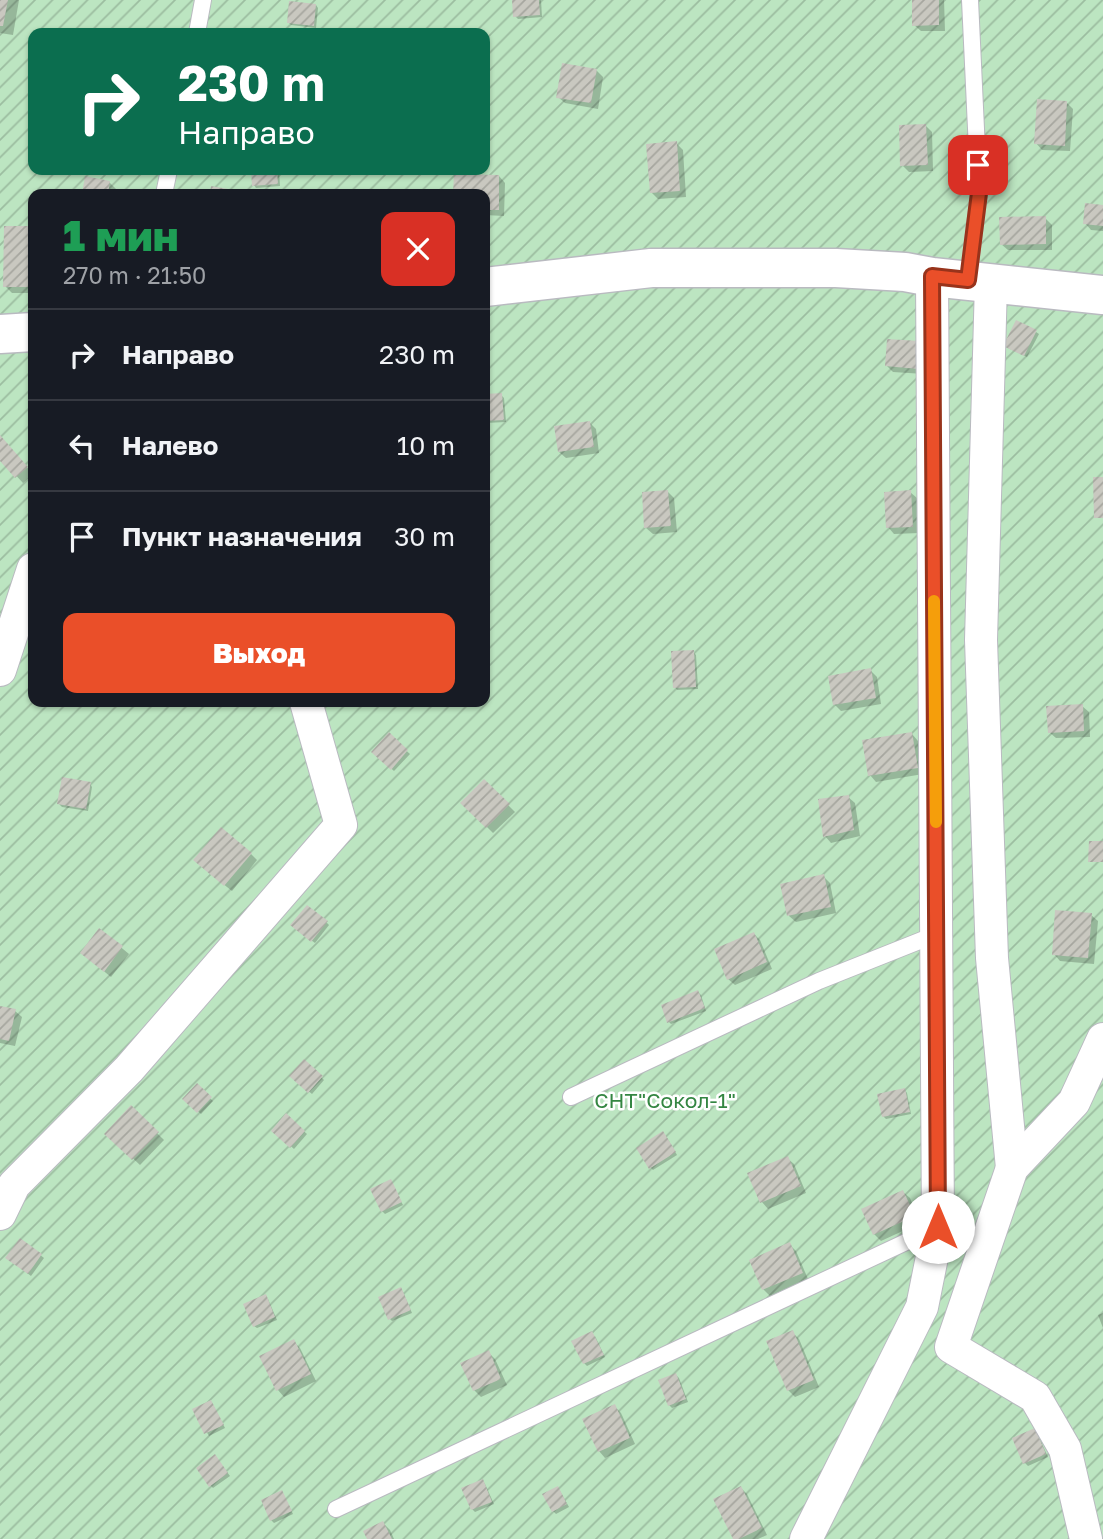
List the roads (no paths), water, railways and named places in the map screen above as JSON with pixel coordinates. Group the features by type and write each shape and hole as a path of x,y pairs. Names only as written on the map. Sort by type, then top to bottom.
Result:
{"street":[{"path":"490,286 651,268 836,268 905,272 1103,295"},
{"path":"806,1539 922,1307 938,1227 937,934 964,280"},
{"path":"964,280 981,640 992,958 1012,1168 951,1347 1035,1397 1065,1449 1086,1539"},
{"path":"0,334 28,332"},
{"path":"0,670 25,612"},
{"path":"0,1213 14,1185 130,1069 341,825 307,707"},
{"path":"1012,1168 1074,1102 1103,1039"}],"lane":[{"path":"198,28 203,0"},
{"path":"964,280 979,193 970,0"},
{"path":"571,1097 819,981 937,934"},
{"path":"336,1509 938,1227"}],"park label":[{"name":"СНТ\"Сокол-1\"","path":"665,1101"}]}
